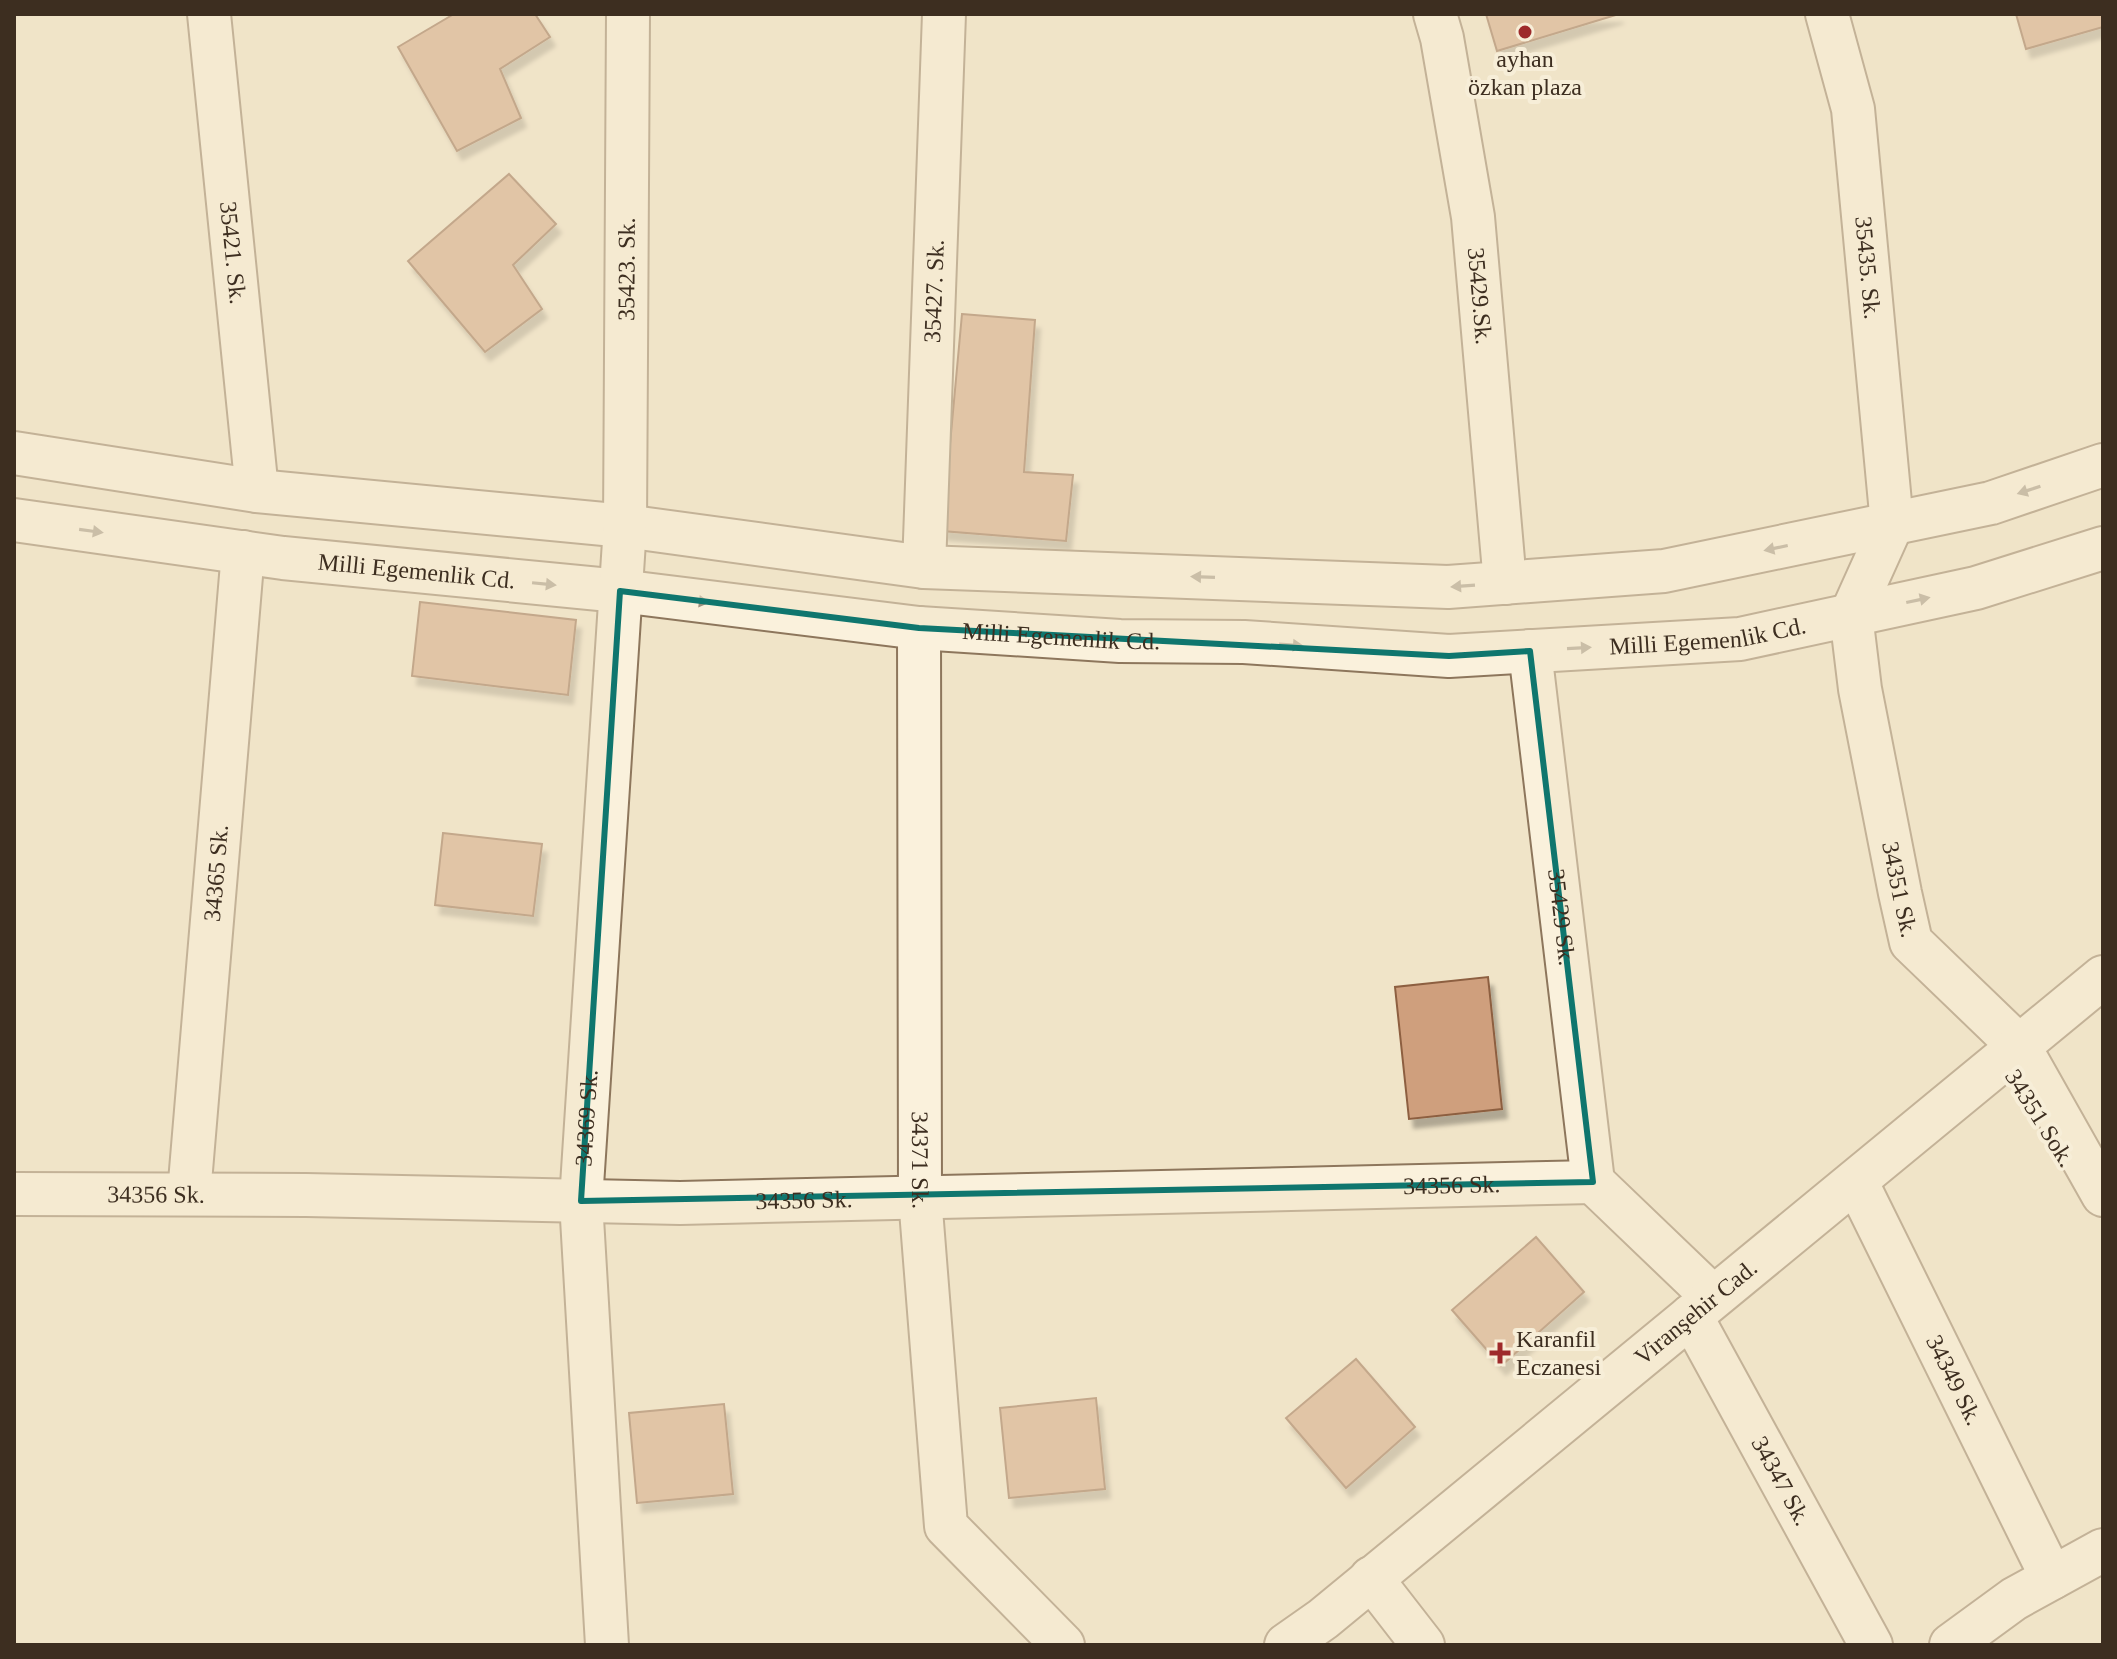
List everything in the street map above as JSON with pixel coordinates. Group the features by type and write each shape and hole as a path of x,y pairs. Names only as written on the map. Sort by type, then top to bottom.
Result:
{"street":[{"name":"35421. Sk.","path":"209,14 257,491"},
{"name":"35423. Sk.","path":"620,591 625,526 628,14"},
{"name":"35427. Sk.","path":"924,567 944,14"},
{"name":"35429.Sk.","path":"1435,14 1442,38 1473,217 1505,583"},
{"name":"35435. Sk.","path":"1827,14 1853,109 1892,524"},
{"path":"14,453 257,491 625,526 924,567 1448,587 1664,571 1991,503 2103,465"},
{"name":"Milli Egemenlik Cd.","path":"14,520 298,560 620,591 919,628 1120,641 1244,642 1449,656 1740,639 1976,588 2103,548"},
{"path":"1851,615 1892,524"},
{"name":"34365 Sk.","path":"189,1194 243,552"},
{"name":"34369 Sk.","path":"607,1645 581,1201 620,591"},
{"name":"34351 Sk.","path":"1851,615 1860,689 1911,942 2011,1052 2103,1195"},
{"name":"34371 Sk.","path":"919,628 920,1197 946,1526 1063,1645"},
{"name":"35429 Sk.","path":"1530,651 1593,1182"},
{"name":"Viranşehir Cad.","path":"1286,1645 1323,1619 2103,977"},
{"name":"34351 Sok.","path":"2011,1052 2103,1219"},
{"name":"34349 Sk.","path":"1856,1181 2052,1578"},
{"name":"34356 Sk.","path":"14,1194 680,1203 1593,1182"},
{"name":"34347 Sk.","path":"1593,1182 1702,1307 1871,1645"},
{"path":"1951,1645 2014,1599 2103,1550"},
{"path":"1371,1578 1423,1645"}],"highlighted area":[{"path":"620,591 919,628 1449,656 1530,651 1593,1182 581,1201"}],"building":[{"path":"454,14 535,14 550,37 500,69 521,118 457,151 398,47"},
{"name":"ayhan özkan plaza","path":"1486,14 1619,14 1497,51"},
{"path":"2016,14 2103,14 2103,27 2026,49"},
{"path":"509,174 556,224 513,265 542,309 485,352 408,261"},
{"path":"962,314 1035,320 1024,472 1073,475 1066,541 942,531"},
{"path":"420,602 576,620 568,695 412,676"},
{"path":"443,833 542,844 533,916 435,905"},
{"path":"1488,977 1502,1109 1409,1119 1395,987"},
{"path":"1536,1237 1584,1292 1501,1366 1452,1310"},
{"path":"1356,1359 1415,1427 1346,1488 1286,1418"},
{"path":"1096,1398 1105,1489 1009,1498 1000,1408"},
{"path":"724,1404 733,1494 637,1503 629,1413"}],"place":[{"name":"ayhan özkan plaza","path":"1525,32"},
{"name":"Karanfil Eczanesi","path":"1500,1353"}]}
